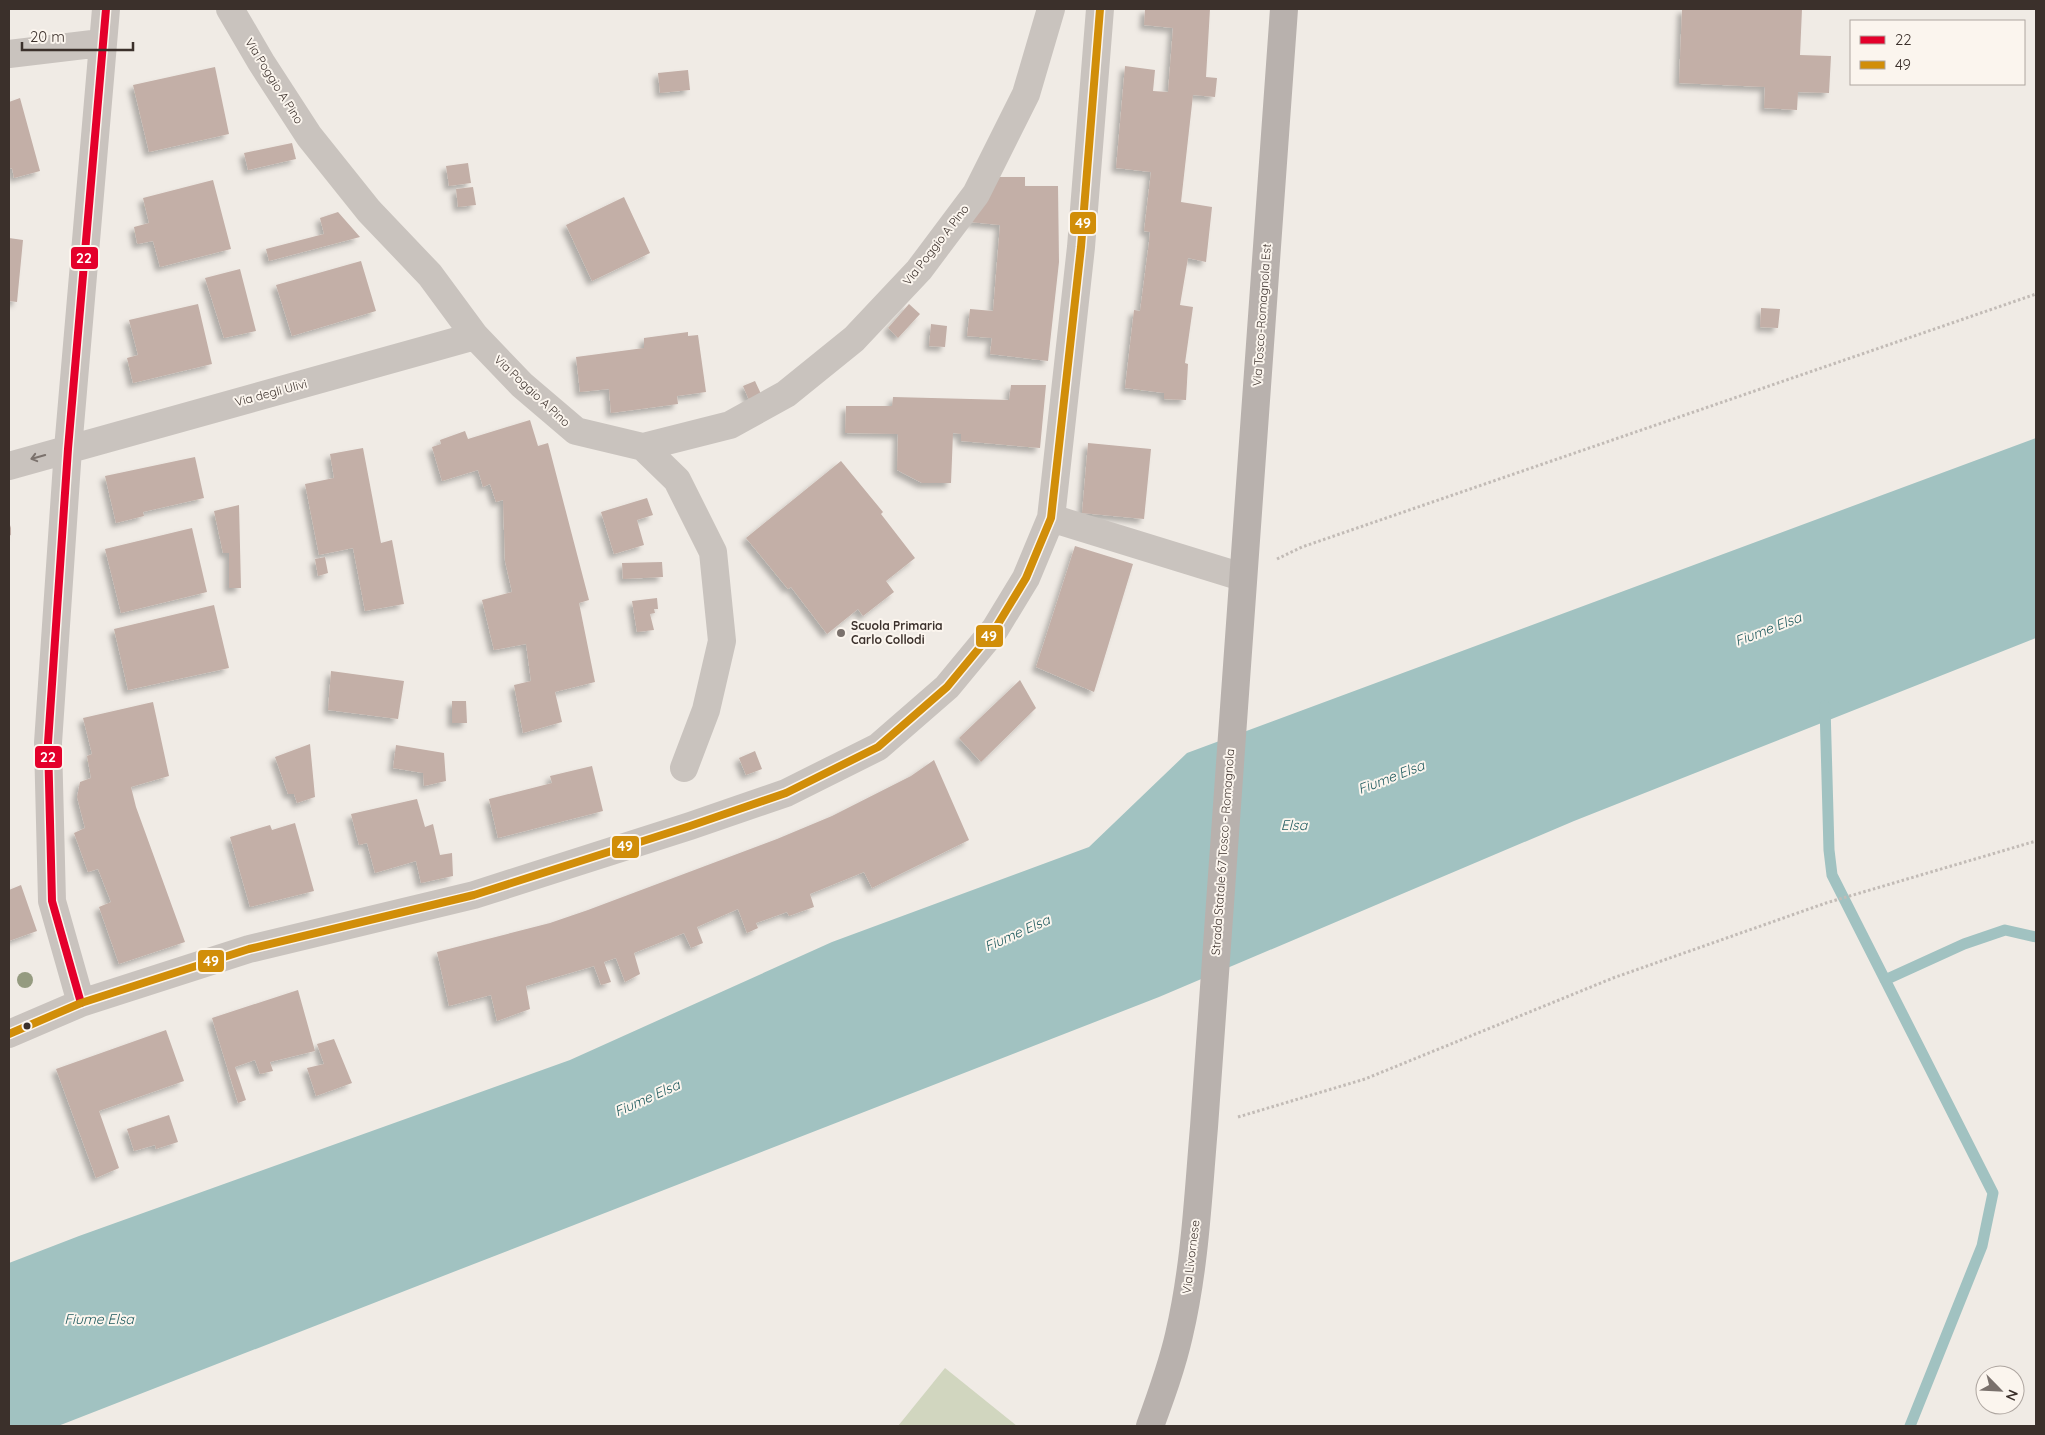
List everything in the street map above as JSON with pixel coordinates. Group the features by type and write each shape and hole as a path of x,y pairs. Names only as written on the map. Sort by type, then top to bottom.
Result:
{"main road":[{"name":"Via Tosco-Romagnola Est","path":"1239,621 1284,9"},
{"name":"Strada Statale 67 Tosco - Romagnola","path":"1207,1082 1239,621"},
{"name":"Via Livornese","path":"1150,1426 1168,1376 1179,1335 1188,1288 1207,1082"}],"street":[{"path":"81,1003 52,901 48,742 68,449 101,43 106,9"},
{"name":"Via Poggio A Pino","path":"230,9 261,62 309,136 368,211 430,275 475,336 522,385 576,431 643,447 730,425 786,394 854,339 919,270 976,194 1026,94 1051,9"},
{"path":"9,1034 81,1003 249,950 474,895 690,826 786,793 878,747 947,686 995,629 1026,578 1051,518 1081,247 1100,9"},
{"path":"9,54 101,43"},
{"name":"Via degli Ulivi","path":"9,466 475,336"},
{"path":"643,447 677,480 713,552 722,641 706,710 684,768"},
{"path":"1051,518 1242,577"}],"path":[{"path":"1242,577 1302,547 2036,294"},
{"path":"1204,1127 1365,1079 1613,978 1826,903 2036,841"}],"green space":[{"path":"945,1368 1017,1426 898,1426"}],"water":[{"path":"2036,438 2036,638 1574,821 1159,997 58,1426 9,1426 9,1263 79,1236 570,1060 832,942 1089,847 1187,753"}],"building":[{"path":"1145,9 1210,9 1206,77 1217,78 1215,97 1193,95 1181,202 1212,207 1206,262 1188,258 1180,305 1193,307 1185,363 1188,364 1186,400 1164,399 1164,393 1125,388 1134,310 1140,311 1149,242 1150,232 1144,231 1151,172 1116,168 1125,66 1155,70 1153,91 1168,92 1173,28 1144,25"},
{"path":"1682,9 1802,9 1800,55 1831,56 1829,93 1798,92 1797,110 1764,108 1765,87 1679,83"},
{"path":"215,67 229,134 149,152 133,85"},
{"path":"688,70 690,90 660,93 658,73"},
{"path":"20,98 40,171 14,178 12,168 9,169 9,102"},
{"path":"292,143 296,159 248,170 244,153"},
{"path":"468,163 471,183 449,186 446,166"},
{"path":"997,177 1025,177 1025,186 1058,186 1059,262 1048,361 990,354 992,338 967,336 970,309 993,311 1000,225 970,222"},
{"path":"213,180 231,249 160,267 153,241 137,243 134,227 149,223 143,198"},
{"path":"473,187 476,205 458,207 456,189"},
{"path":"624,197 650,253 592,281 566,225"},
{"path":"338,212 360,237 269,261 266,249 324,234 320,218"},
{"path":"9,238 23,240 17,302 9,301"},
{"path":"361,261 376,311 292,336 276,285"},
{"path":"240,269 256,331 224,338 205,278"},
{"path":"198,304 212,364 133,383 127,358 138,355 129,320"},
{"path":"909,304 920,314 898,338 888,328"},
{"path":"1761,308 1780,309 1778,328 1760,327"},
{"path":"931,324 947,326 945,347 929,346"},
{"path":"688,332 688,336 698,335 706,392 677,396 678,404 611,413 609,389 580,392 576,357 644,348 644,338"},
{"path":"755,381 761,394 749,400 743,386"},
{"path":"1011,385 1046,385 1040,448 961,441 961,434 953,433 951,483 922,483 897,470 898,434 845,433 846,406 892,406 893,397 1009,400"},
{"path":"530,420 538,446 548,443 589,600 579,603 595,682 555,692 562,722 523,733 514,685 531,681 526,644 494,650 482,600 512,592 505,561 503,500 496,502 490,484 483,487 478,470 442,481 432,447 441,444 440,440 465,431 468,439"},
{"path":"1088,443 1151,449 1144,519 1082,513"},
{"path":"363,448 381,543 392,540 404,604 365,611 353,548 319,555 305,484 334,478 330,454"},
{"path":"195,457 204,498 143,512 144,516 116,523 105,476"},
{"path":"841,461 883,512 881,514 915,558 886,581 894,592 863,616 858,609 827,634 791,587 788,589 746,538"},
{"path":"647,498 653,515 637,520 644,545 614,554 601,512"},
{"path":"239,505 241,588 229,588 229,553 223,553 214,511"},
{"path":"9,522 11,535 9,536"},
{"path":"192,528 207,592 121,613 105,549"},
{"path":"1075,546 1133,564 1094,692 1036,667"},
{"path":"325,557 328,573 318,576 315,559"},
{"path":"662,562 663,577 623,579 622,563"},
{"path":"657,598 658,609 654,609 655,613 650,614 654,630 637,632 632,601"},
{"path":"214,605 229,668 128,690 114,629"},
{"path":"331,671 404,681 398,719 328,710"},
{"path":"1020,680 1036,708 981,762 959,738"},
{"path":"452,701 466,701 467,723 452,723"},
{"path":"153,702 169,776 131,787 136,807 185,942 119,964 99,907 111,902 98,869 88,872 74,833 85,828 77,797 80,782 91,778 87,756 92,754 83,718"},
{"path":"310,744 315,797 297,803 294,794 288,794 275,757"},
{"path":"396,745 444,753 446,781 424,786 423,773 393,768"},
{"path":"755,751 762,769 746,775 739,758"},
{"path":"934,760 969,840 872,888 864,872 810,894 814,907 789,916 787,912 756,923 758,928 747,933 738,909 697,927 703,943 691,948 684,933 634,953 640,974 625,982 616,958 604,962 611,982 601,985 594,966 526,986 530,1009 497,1021 491,995 449,1006 437,952 550,923 777,839 832,816 911,776"},
{"path":"592,766 603,811 498,838 489,799 552,783 550,776"},
{"path":"417,799 425,827 433,824 440,855 452,853 453,876 421,883 416,861 375,873 367,843 359,845 351,814"},
{"path":"295,823 314,891 250,907 230,837 270,825 272,830"},
{"path":"21,885 37,931 9,941 9,890"},
{"path":"298,990 315,1051 270,1062 273,1071 260,1074 255,1060 235,1067 246,1100 238,1103 212,1018"},
{"path":"166,1030 184,1081 99,1111 119,1168 96,1178 56,1069"},
{"path":"334,1039 352,1083 316,1096 307,1068 324,1064 317,1044"},
{"path":"169,1115 178,1142 156,1149 155,1145 134,1151 127,1129"}],"waterway":[{"path":"1825,706 1829,850 1832,875 1993,1193 1982,1246 1910,1426"},
{"path":"1885,980 1964,944 2005,930 2036,937"}],"transit line":[{"name":"22","path":"81,1003 52,901 48,743 68,449 106,9"},
{"name":"49","path":"9,1034 81,1003 249,949 474,895 690,826 786,793 878,747 947,687 995,629 1026,578 1051,518 1081,247 1100,9"}],"place":[{"name":"Scuola Primaria Carlo Collodi","path":"841,633"}],"water label":[{"name":"Fiume Elsa","path":"1768,629"},
{"name":"Fiume Elsa","path":"1391,777"},
{"name":"Elsa","path":"1294,825"},
{"name":"Fiume Elsa","path":"1017,933"},
{"name":"Fiume Elsa","path":"647,1098"},
{"name":"Fiume Elsa","path":"99,1319"}]}
